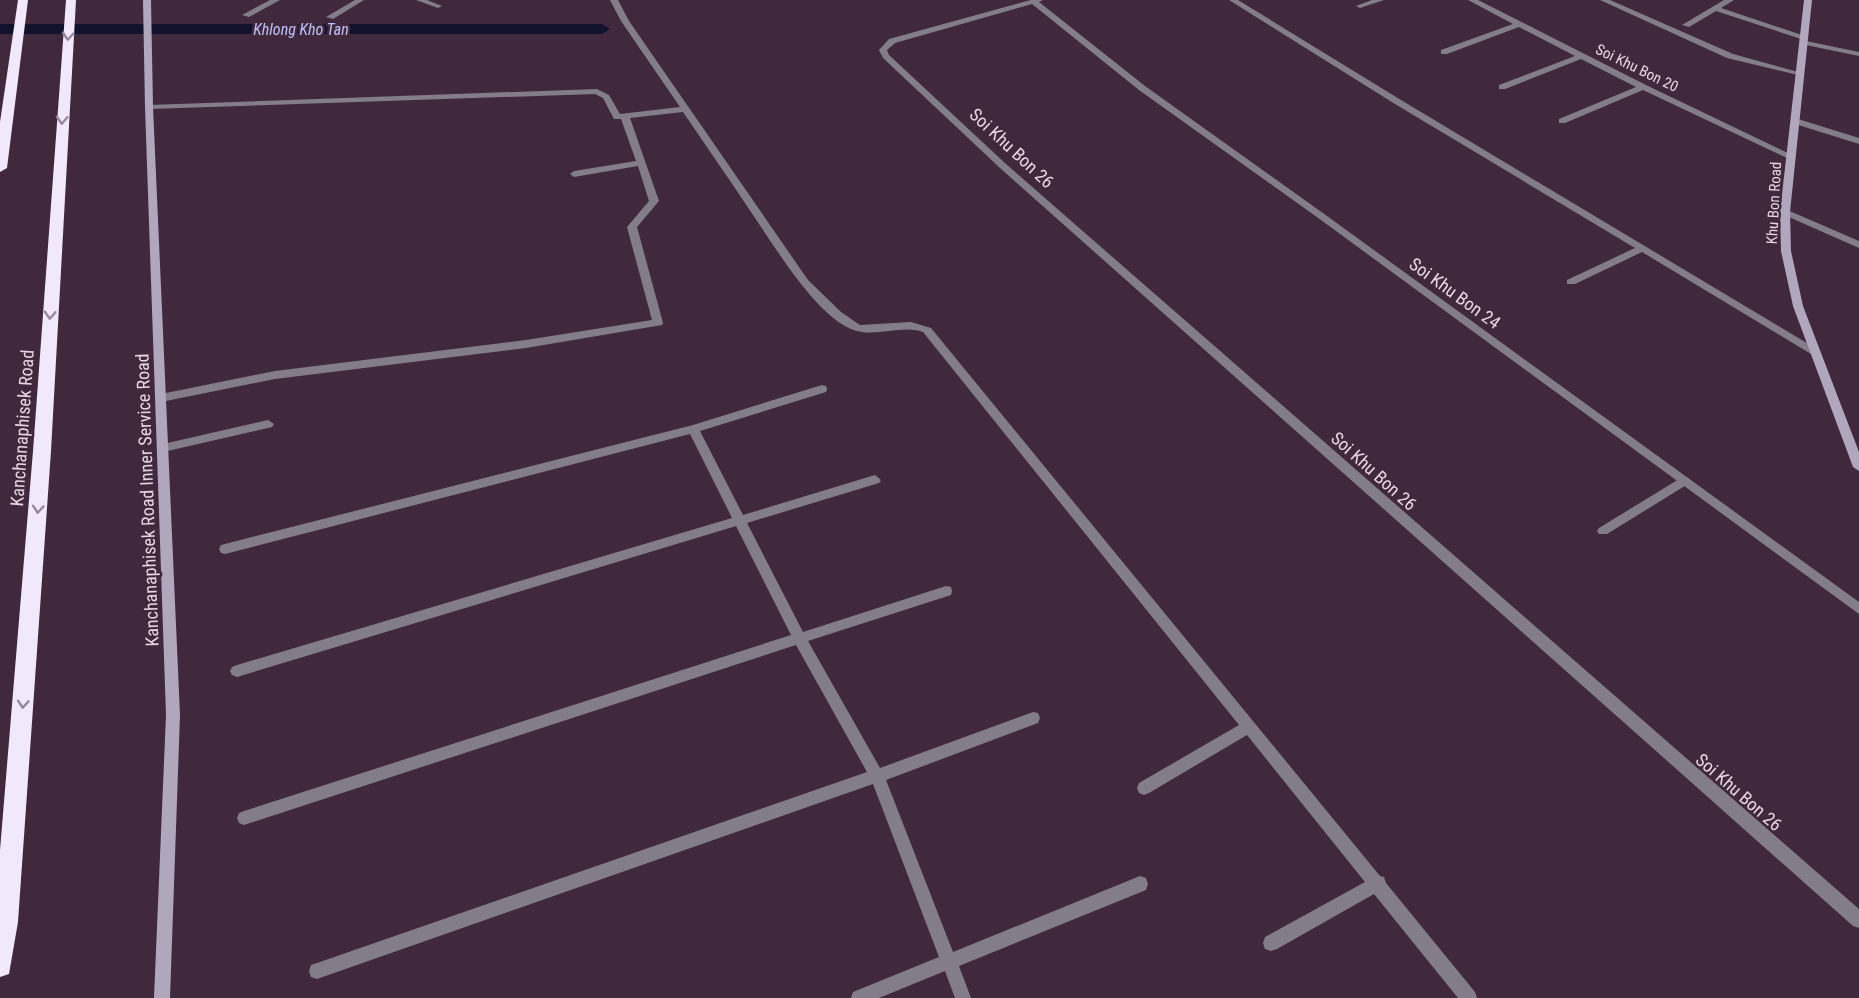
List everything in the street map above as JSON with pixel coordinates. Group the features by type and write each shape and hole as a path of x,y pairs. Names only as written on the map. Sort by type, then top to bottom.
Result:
{"highway":[{"path":"0,168 22,6"},
{"name":"Kanchanaphisek Road","path":"0,965 6,922 42,451 71,6"}],"main road":[{"name":"Kanchanaphisek Road Inner Service Road","path":"147,0 149,107 173,715 162,998"},
{"name":"Khu Bon Road","path":"1807,0 1785,212 1786,251 1796,295 1859,467"}],"street":[{"path":"246,15 276,0"},
{"path":"330,17 360,0"},
{"path":"420,0 438,6"},
{"path":"614,0 625,21 804,282 856,328 876,329 918,325 927,330 1469,998"},
{"path":"1233,0 1815,351"},
{"path":"1360,6 1380,0"},
{"name":"Soi Khu Bon 20","path":"1472,0 1643,87 1792,157"},
{"path":"1604,0 1722,53 1798,73"},
{"path":"1686,25 1730,0"},
{"name":"Soi Khu Bon 26","path":"1036,1 892,41 883,50 886,56 1003,166 1859,920"},
{"name":"Soi Khu Bon 24","path":"1036,1 1142,88 1859,609"},
{"path":"1715,8 1804,40 1859,54"},
{"path":"1444,52 1520,24"},
{"path":"1502,87 1581,56"},
{"path":"1562,121 1643,87"},
{"path":"149,107 597,91 606,97 616,117 685,109"},
{"path":"161,398 275,375 526,344 658,322 632,227 654,201 625,117"},
{"path":"1795,121 1859,141"},
{"path":"574,174 640,163"},
{"path":"1785,212 1859,245"},
{"path":"1571,282 1642,248"},
{"path":"225,549 693,429 822,388"},
{"path":"163,448 268,424"},
{"path":"693,429 800,639 877,776 923,897 951,959 963,998"},
{"path":"237,670 737,519 875,480"},
{"path":"1603,531 1684,481"},
{"path":"244,818 946,591"},
{"path":"317,971 877,776 1033,718"},
{"path":"1144,788 1249,726"},
{"path":"1271,943 1378,883"},
{"path":"859,998 1140,884"}],"waterway":[{"name":"Khlong Kho Tan","path":"0,29 602,29"}]}
